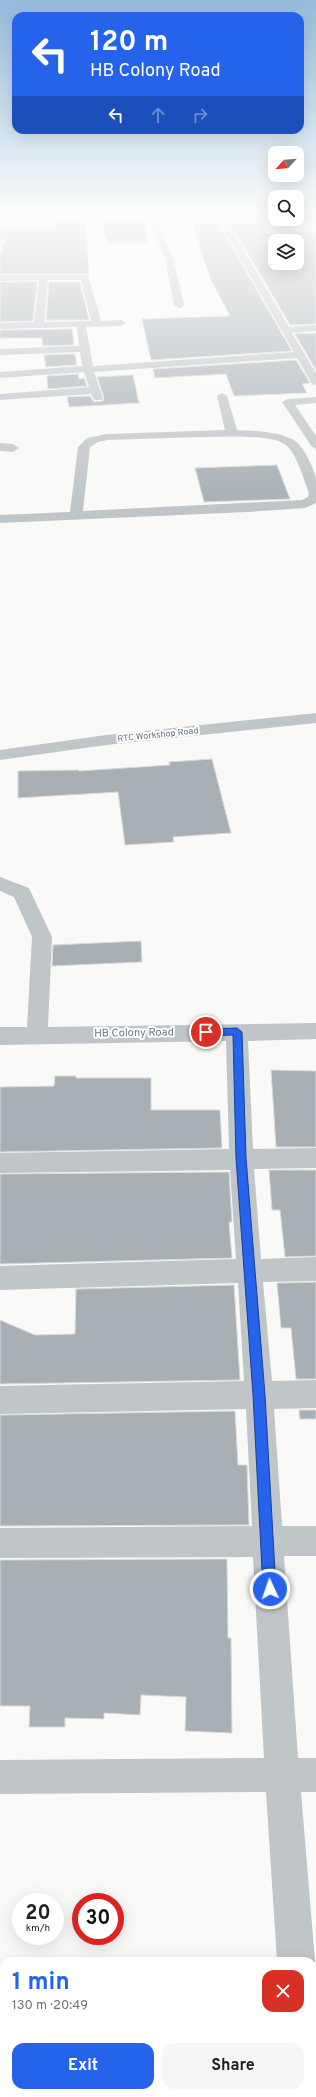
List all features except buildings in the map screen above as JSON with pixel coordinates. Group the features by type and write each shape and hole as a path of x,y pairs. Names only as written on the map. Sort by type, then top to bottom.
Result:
{"street":[{"path":"39,325 41,308"},
{"path":"93,308 97,324"},
{"path":"273,308 286,330 303,352 314,376"},
{"path":"0,326 121,323"},
{"path":"0,397 97,394 88,369 81,324"},
{"path":"286,330 316,328"},
{"path":"0,352 84,349"},
{"path":"0,375 303,352"},
{"path":"222,396 232,434"},
{"path":"316,400 288,402 316,445"},
{"path":"0,519 76,516 247,508 305,504 314,499 315,493 295,447 290,442 271,435 232,434 107,437 87,442 84,447 76,516"},
{"path":"0,447 13,448"},
{"name":"RTC Workshop Road","path":"0,755 106,740 316,718"},
{"path":"0,884 22,893 42,936 37,1035"},
{"name":"HB Colony Road","path":"0,1036 316,1031"},
{"path":"237,1032 241,1158 259,1395 282,1776 296,1957"},
{"path":"0,1163 316,1158"},
{"path":"0,1278 249,1269 316,1269"},
{"path":"0,1400 316,1394"},
{"path":"0,1543 267,1543 316,1541"},
{"path":"0,1778 316,1775"}],"route":[{"path":"206,1032 237,1032 241,1158 259,1395 270,1589"}]}
